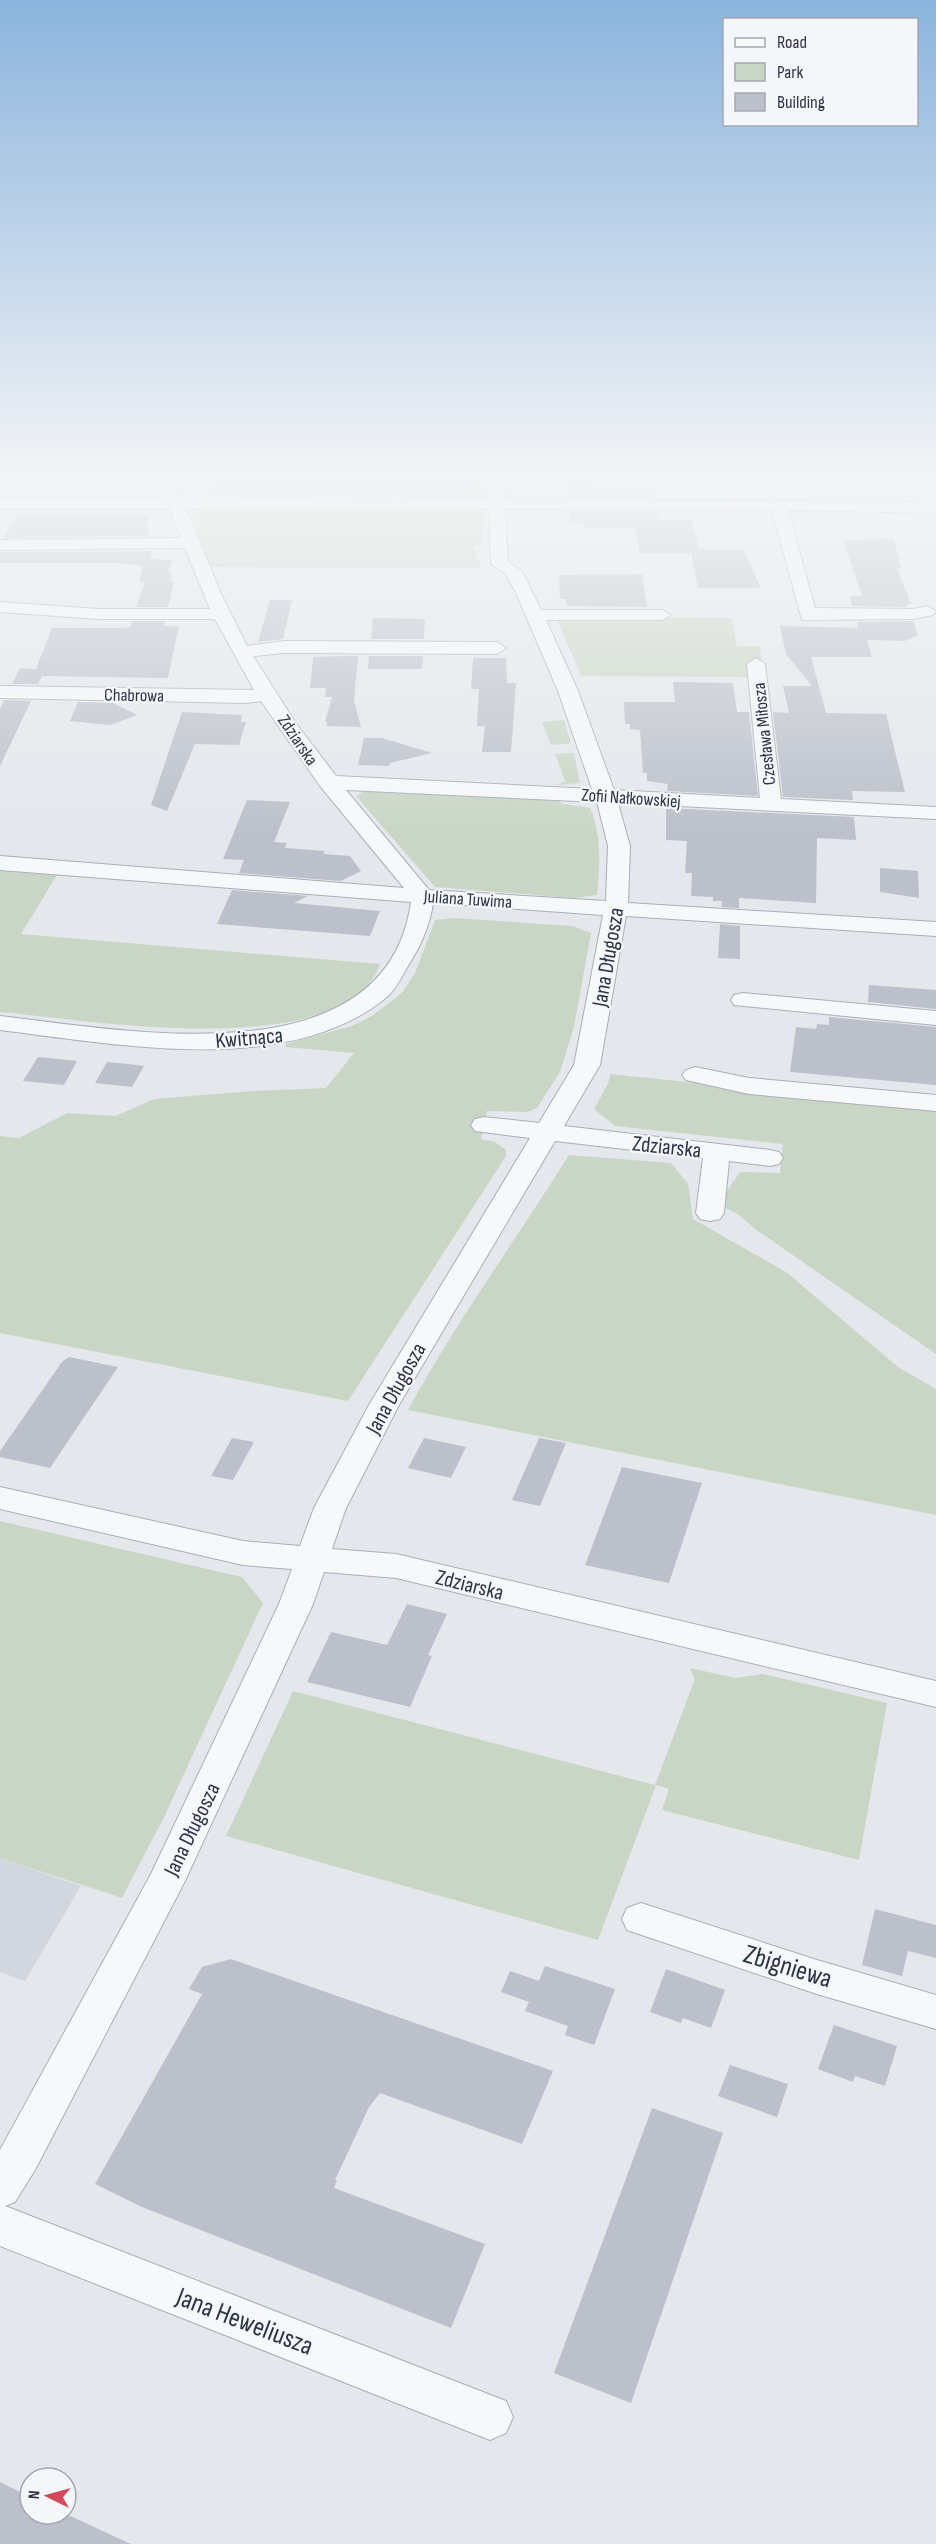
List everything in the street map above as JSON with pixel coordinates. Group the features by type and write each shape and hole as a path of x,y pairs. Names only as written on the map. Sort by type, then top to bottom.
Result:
{"street":[{"name":"Zdziarska","path":"214,597 221,614 267,694 327,782 422,895"},
{"name":"Jana Długosza","path":"0,2188 20,2156 165,1883 296,1604 330,1508 384,1405 587,1065 619,891 619,846 606,797 576,711 526,597"},
{"path":"802,597 807,615 932,615"},
{"path":"0,607 41,608 98,615 221,614"},
{"path":"536,615 662,615"},
{"path":"865,619 932,615"},
{"path":"243,652 285,647 497,648"},
{"name":"Czesława Miłosza","path":"756,664 771,805"},
{"name":"Chabrowa","path":"0,692 235,697 267,694"},
{"name":"Zofii Nałkowskiej","path":"327,782 936,813"},
{"name":"Juliana Tuwima","path":"0,863 616,909 936,929"},
{"name":"Kwitnąca","path":"0,1023 204,1041 263,1038 313,1028 362,1008 387,986 401,966 420,916 422,895"},
{"path":"743,1000 936,1018"},
{"path":"695,1075 749,1086 936,1103"},
{"name":"Zdziarska","path":"484,1125 717,1151 710,1213"},
{"path":"717,1151 770,1158"},
{"name":"Zdziarska","path":"0,1498 243,1553 396,1566 936,1694"},
{"name":"Zbigniewa","path":"641,1919 817,1977 936,2012"},
{"name":"Jana Heweliusza","path":"0,2225 490,2417"}],"shaded area":[{"path":"0,1858 81,1886 25,1981 0,1972"}],"green space":[{"path":"556,617 732,618 737,646 760,646 762,661 748,661 750,677 581,676"},
{"path":"564,720 571,743 551,745 542,722"},
{"path":"574,753 580,783 557,785 565,781 555,754"},
{"path":"366,790 557,800 563,804 590,808 598,840 597,895 573,898 435,887 356,796"},
{"path":"0,871 57,875 21,934 380,964 357,995 317,1015 265,1025 207,1028 146,1027 0,1012"},
{"path":"454,918 572,926 591,933 574,1027 560,1072 537,1108 528,1112 487,1111 481,1139 495,1142 506,1150 506,1156 348,1401 0,1333 0,1136 19,1138 67,1113 116,1116 154,1099 326,1088 354,1053 286,1047 286,1044 352,1026 372,1016 402,993 415,973 435,920"},
{"path":"610,1074 936,1108 936,1354 755,1229 739,1215 718,1204 740,1172 780,1173 783,1144 615,1126 594,1109 608,1084"},
{"path":"569,1155 671,1163 688,1184 693,1219 786,1272 898,1367 936,1389 936,1515 408,1410 466,1313"},
{"path":"0,1521 242,1577 263,1603 164,1817 122,1898 0,1858"},
{"path":"690,1668 735,1678 763,1674 887,1703 859,1860 662,1810 669,1789 656,1785 598,1940 226,1836 293,1691 655,1785 695,1679"}],"building":[{"path":"140,597 170,597 168,607 136,607"},
{"path":"560,597 645,597 647,607 567,606 565,599 560,599"},
{"path":"850,597 908,597 911,604 906,604 907,607 852,606"},
{"path":"270,600 292,600 283,639 258,642"},
{"path":"373,618 425,619 424,639 371,639"},
{"path":"132,621 165,621 164,626 179,626 168,678 42,676 38,684 12,684 20,668 36,669 52,628 124,628 130,627"},
{"path":"913,621 918,635 905,641 867,640 872,657 811,657 826,713 886,714 905,792 852,791 853,800 783,797 773,712 789,713 783,686 812,686 786,654 780,626 858,628 857,622"},
{"path":"358,656 354,700 361,727 327,726 325,722 332,697 325,697 326,688 310,688 313,657"},
{"path":"369,656 423,656 422,669 368,669"},
{"path":"473,658 506,658 507,683 516,683 511,752 482,752 485,726 477,726 479,689 471,689"},
{"path":"673,682 733,683 737,712 749,712 758,796 667,791 668,784 647,781 647,773 643,773 640,730 630,729 630,724 625,724 624,702 675,702"},
{"path":"4,700 31,701 0,766 0,709"},
{"path":"78,702 113,703 137,715 110,725 70,721"},
{"path":"182,712 242,715 241,722 246,722 239,745 195,744 167,811 151,805"},
{"path":"364,738 382,738 432,753 390,763 389,766 358,765"},
{"path":"247,800 290,802 274,842 287,843 285,848 325,851 323,854 350,856 361,871 341,881 239,873 244,860 223,859"},
{"path":"666,808 854,817 856,840 817,838 816,903 739,898 739,908 722,907 722,901 713,901 713,897 691,896 692,873 685,873 687,841 666,840"},
{"path":"880,868 918,871 919,898 880,892"},
{"path":"232,890 308,896 294,903 380,911 370,936 217,924"},
{"path":"720,924 740,926 740,959 718,958"},
{"path":"869,985 936,990 936,1009 868,1002"},
{"path":"829,1017 936,1027 936,1085 790,1072 796,1027 816,1029 817,1024 829,1025"},
{"path":"38,1057 77,1061 64,1085 23,1081"},
{"path":"107,1062 144,1066 132,1087 95,1083"},
{"path":"69,1357 118,1367 50,1468 0,1457 0,1451 62,1362"},
{"path":"232,1438 254,1442 233,1480 211,1476"},
{"path":"424,1438 466,1447 451,1478 408,1468"},
{"path":"539,1438 566,1443 540,1506 512,1500"},
{"path":"622,1467 702,1483 669,1583 585,1565"},
{"path":"407,1604 447,1614 428,1655 432,1656 410,1707 307,1682 331,1632 387,1645"},
{"path":"875,1909 936,1925 936,1958 908,1951 902,1976 862,1965"},
{"path":"231,1959 553,2071 522,2144 380,2093 369,2107 335,2180 337,2180 334,2188 485,2244 451,2328 142,2207 95,2184 202,1994 189,1989 202,1967"},
{"path":"545,1966 615,1989 594,2045 565,2035 568,2026 525,2011 529,2002 501,1992 510,1971 539,1981"},
{"path":"666,1969 725,1990 711,2028 683,2018 681,2023 650,2012"},
{"path":"834,2025 897,2046 885,2086 855,2076 853,2082 818,2069"},
{"path":"730,2065 788,2084 777,2117 718,2096"},
{"path":"652,2108 723,2133 631,2403 554,2373"},
{"path":"0,2482 18,2491 18,2526 78,2526 78,2520 131,2544 0,2544"}]}
